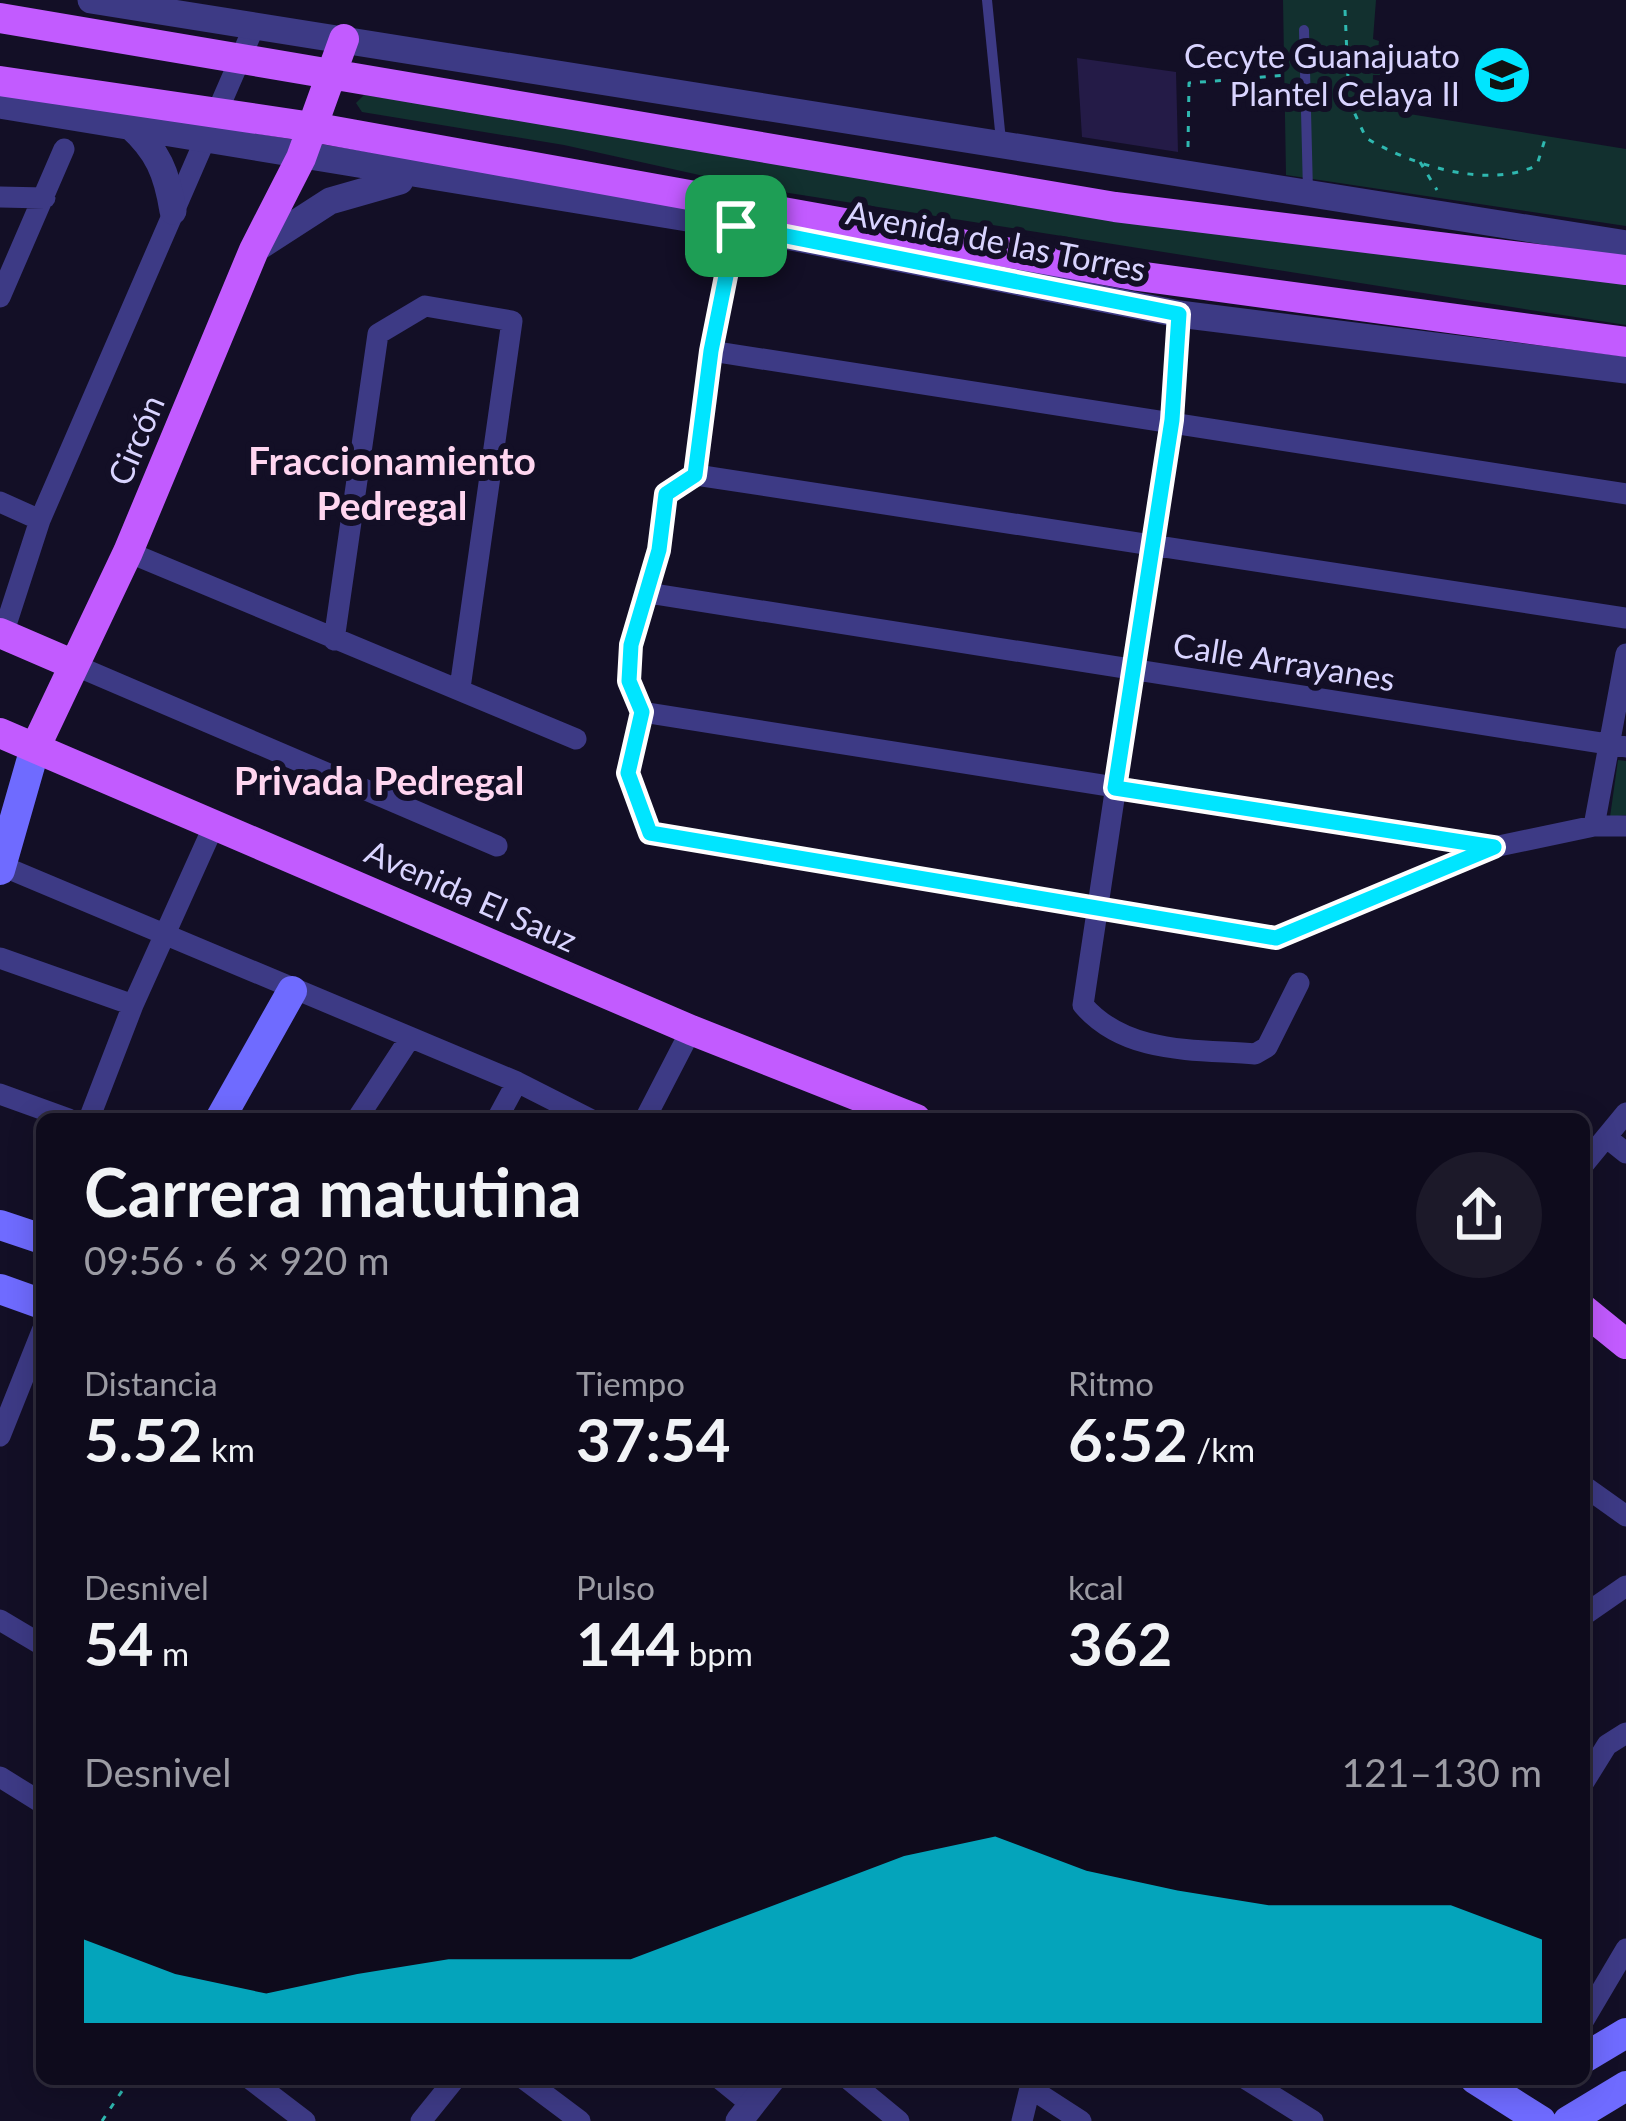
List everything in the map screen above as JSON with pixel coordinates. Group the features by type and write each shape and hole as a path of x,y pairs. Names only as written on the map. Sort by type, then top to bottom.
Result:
{"main road":[{"name":"Avenida de las Torres","path":"0,18 1115,207 1626,270"},
{"name":"Circón","path":"1,868 35,748 128,552 254,250 302,158 344,39"},
{"name":"Avenida de las Torres","path":"0,81 213,126 312,127 1138,277 1626,342"},
{"path":"1,634 72,664"},
{"name":"Avenida El Sauz","path":"0,733 691,1030 901,1113"},
{"path":"223,1113 292,991"},
{"path":"0,1226 36,1237"},
{"path":"0,1288 36,1302"},
{"path":"1590,1315 1626,1344"},
{"path":"1590,2054 1626,2033"},
{"path":"1484,2085 1541,2121"},
{"path":"1592,2116 1626,2086"}],"street":[{"path":"91,0 1626,244"},
{"path":"1,634 40,520 254,27"},
{"name":"Avenida de las Torres","path":"0,105 128,125 213,126 302,158 736,226 1179,314 1626,370"},
{"path":"128,125 155,148 169,180 173,211"},
{"path":"0,297 64,148"},
{"path":"254,250 330,201 363,188 423,177"},
{"path":"0,197 45,198"},
{"path":"695,475 711,351 736,226"},
{"path":"334,640 378,334 425,306 512,321 460,688"},
{"path":"1179,314 1172,420 1083,1005 1100,1024 1145,1045 1255,1054 1267,1048 1299,983"},
{"path":"711,351 1626,494"},
{"path":"1626,618 695,475 666,494 648,593 631,645 629,681 642,712 628,773 650,833 1276,938 1494,847 1594,826 1626,826"},
{"path":"0,502 40,520"},
{"path":"128,552 576,739"},
{"name":"Calle Arrayanes","path":"648,593 1618,746"},
{"path":"1594,826 1618,746 1626,654"},
{"path":"72,664 497,845"},
{"path":"642,712 1494,847"},
{"path":"91,1113 133,1005 214,823"},
{"path":"1,868 517,1082 578,1113"},
{"path":"0,958 133,1005"},
{"path":"648,1113 691,1030"},
{"path":"361,1113 410,1038"},
{"path":"500,1113 517,1082"},
{"path":"0,1094 52,1113"},
{"path":"1590,1157 1626,1113"},
{"path":"1606,1137 1626,1153"},
{"path":"0,1435 36,1346"},
{"path":"1590,1490 1626,1516"},
{"path":"1590,1611 1626,1586"},
{"path":"0,1620 36,1641"},
{"path":"1590,1772 1607,1745 1626,1733"},
{"path":"0,1777 36,1799"},
{"path":"1590,2010 1626,1949"},
{"path":"258,2085 305,2121"},
{"path":"421,2121 448,2085"},
{"path":"532,2085 580,2121"},
{"path":"725,2085 746,2113 767,2085"},
{"path":"1022,2121 1031,2085"},
{"path":"1034,2085 1081,2121"},
{"path":"1256,2085 1313,2121"},
{"path":"874,2087 899,2121"}],"lane":[{"path":"987,0 1002,145"},
{"path":"1304,30 1308,192"}],"path":[{"path":"1345,10 1354,119 1366,138 1384,149 1461,172 1516,176 1538,165 1546,136"},
{"path":"1187,173 1189,83 1305,71 1378,50"},
{"path":"102,2121 126,2085"}],"green space":[{"path":"1283,0 1376,0 1373,39 1379,41 1377,58 1384,59 1384,75 1373,75 1372,108 1626,149 1626,226 1286,175"},
{"path":"364,95 1626,283 1626,325 758,188 564,145 362,112 356,103"},
{"path":"1618,760 1626,761 1626,815 1610,817"}],"building":[{"path":"1077,58 1176,72 1178,152 1082,137"}],"place":[{"name":"Cecyte Guanajuato Plantel Celaya II","path":"1502,75"}],"district":[{"name":"Fraccionamiento Pedregal","path":"392,484"},
{"name":"Privada Pedregal","path":"379,781"}],"route":[{"path":"736,226 1179,314 1172,420 1115,788 1494,847 1276,938 650,833 628,773 642,712 629,681 631,645 659,550 666,494 695,475 711,351 736,226"}]}
